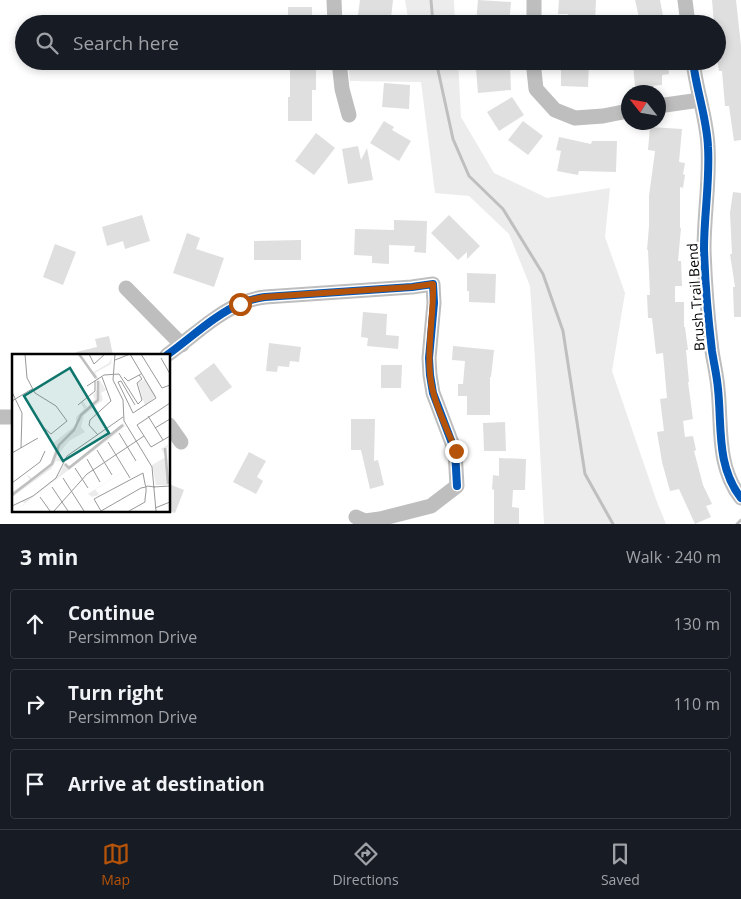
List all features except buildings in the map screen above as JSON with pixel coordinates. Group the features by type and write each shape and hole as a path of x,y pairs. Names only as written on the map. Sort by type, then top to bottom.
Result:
{"street":[{"path":"334,0 335,15"},
{"path":"534,0 534,15"},
{"path":"685,0 687,15"},
{"path":"340,70 342,89 349,115"},
{"path":"534,70 536,89 555,110 575,118 621,112"},
{"name":"Brush Trail Bend","path":"694,70 706,123 708,145 709,164 704,251 712,352 718,389 721,444 726,471 741,498"},
{"path":"666,105 700,100"},
{"path":"168,354 230,309 250,300 264,297 433,284 434,303 429,358 430,375 433,394 456,451 457,486 431,506 380,519 365,521 356,517"},
{"path":"126,288 182,345"},
{"path":"170,426 181,442"}],"shaded area":[{"path":"405,0 454,0 455,15 408,15"},
{"path":"349,70 458,70 461,117 494,173 547,198 610,188 605,237 625,293 612,371 666,524 544,524 530,286 509,234 469,196 435,193 421,82 350,81"}],"waterway":[{"path":"431,0 432,15"},
{"path":"438,70 453,139 469,176 503,209 543,274 563,331 585,474 613,524"},
{"path":"737,524 741,520"}],"cycle path":[{"path":"694,70 706,125 708,147 704,262 709,326 718,389 722,445 727,473 741,498"},
{"path":"168,354 222,314 253,299 433,284 434,303 429,358 430,375 433,393 455,451 457,486"}],"route":[{"path":"240,304 264,297 433,284 434,303 429,358 430,375 433,394 456,451"}]}
